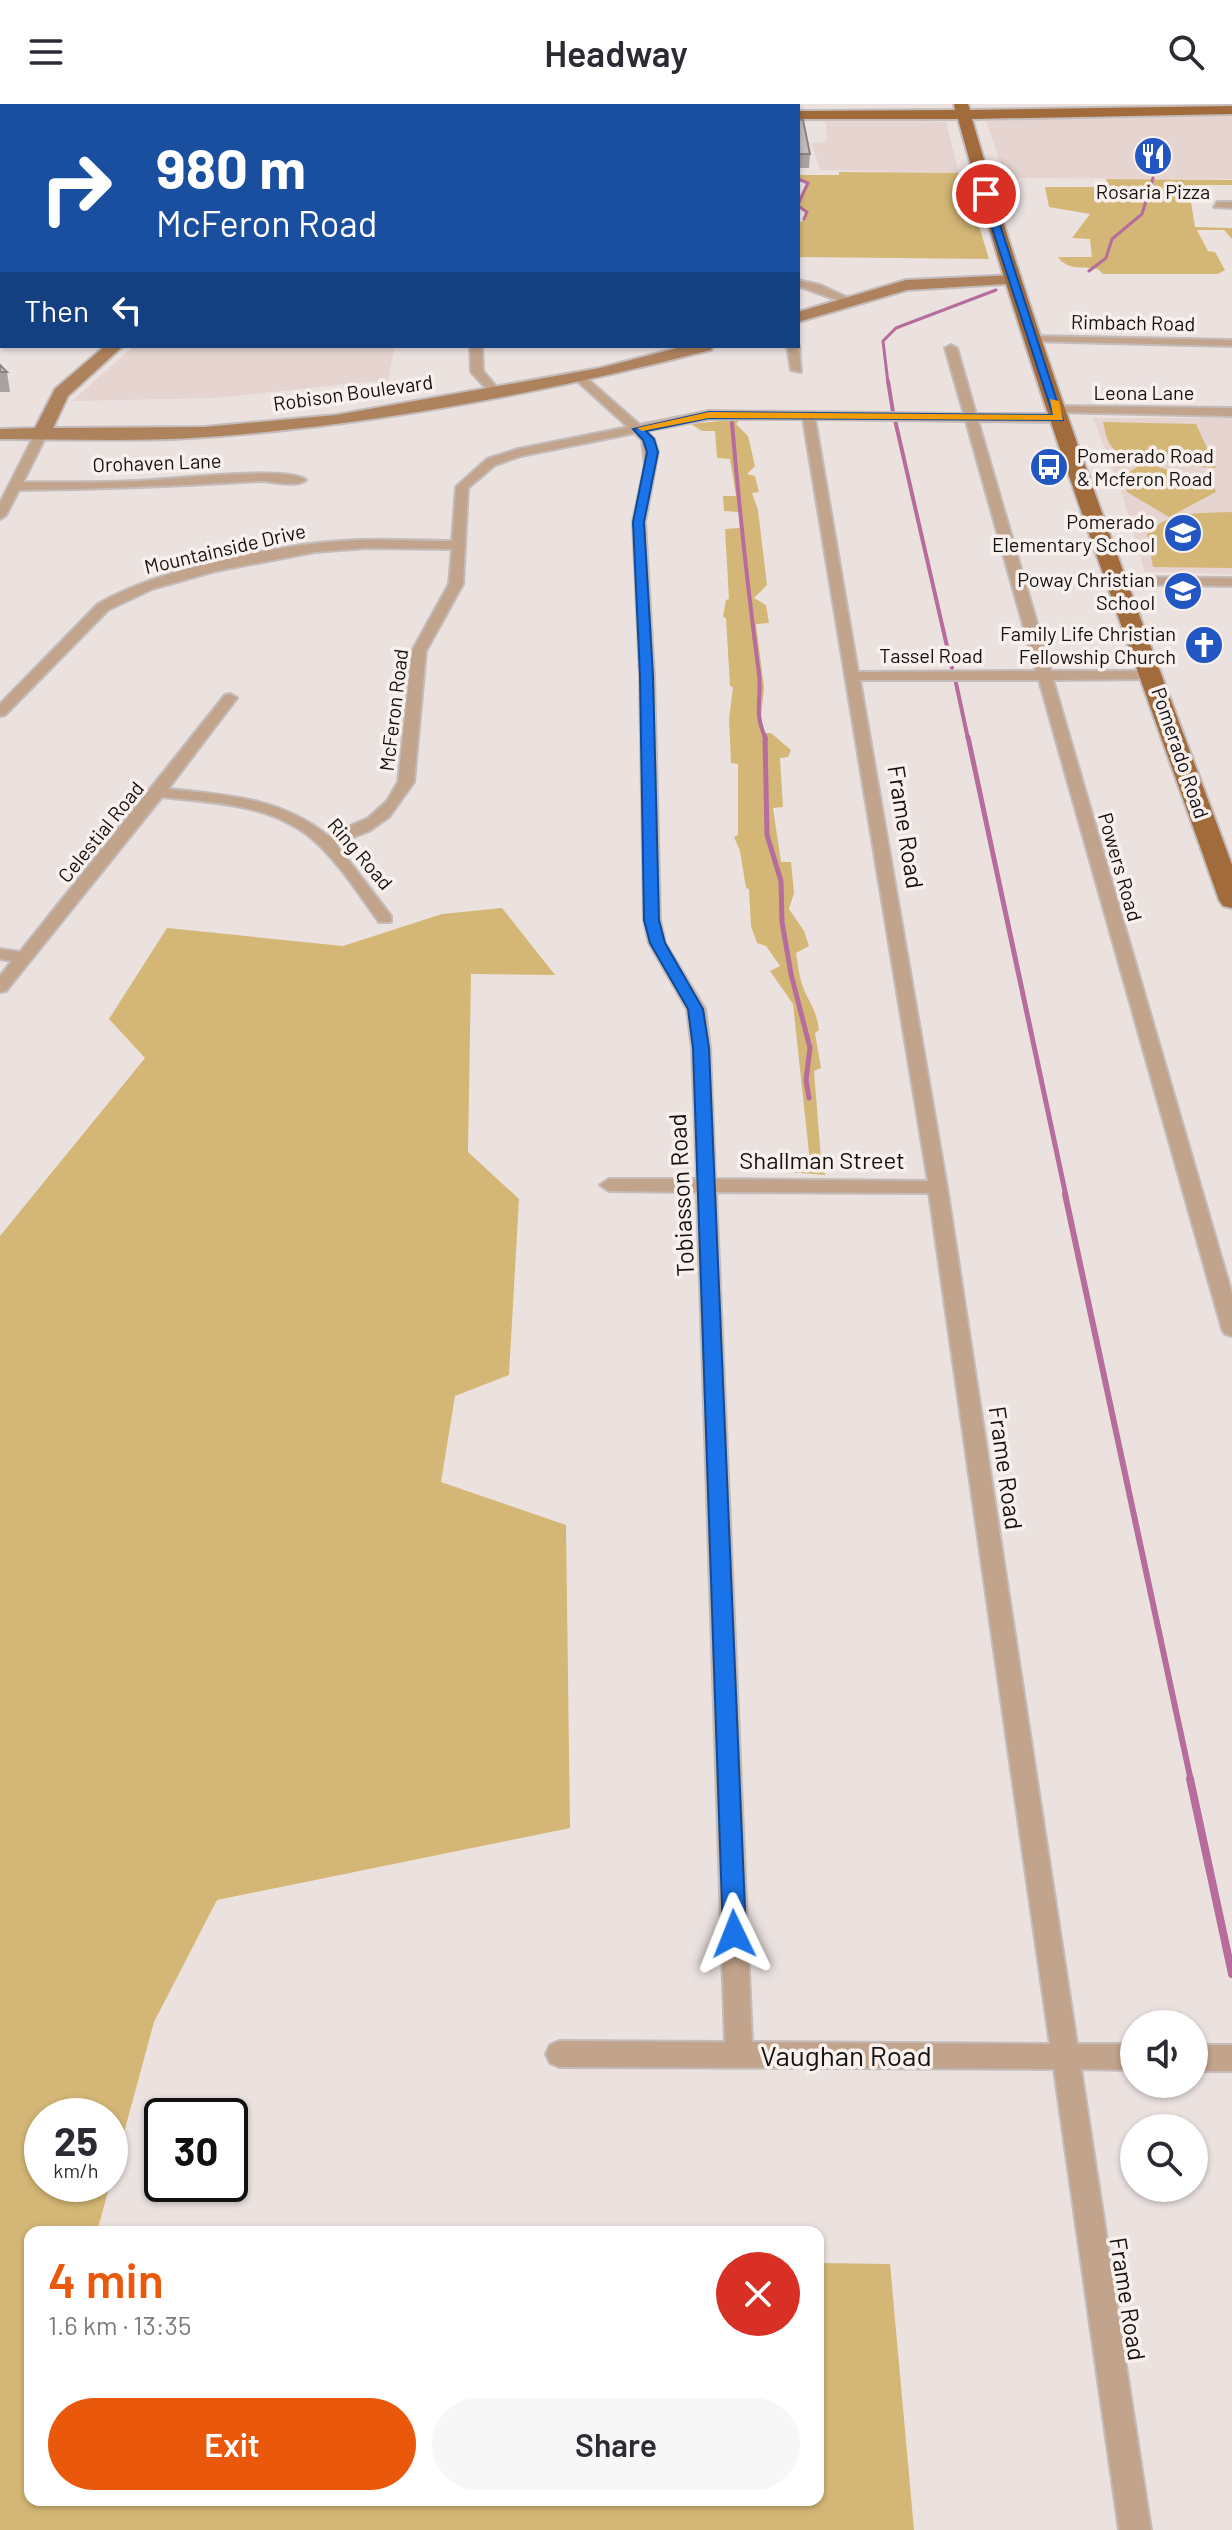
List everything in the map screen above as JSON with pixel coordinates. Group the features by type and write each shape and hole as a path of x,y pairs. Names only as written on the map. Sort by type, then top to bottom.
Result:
{"main road":[{"path":"800,112 1222,104"},
{"path":"962,109 1094,114 1232,110"},
{"name":"Pomerado Road","path":"962,109 1058,414 1232,900"}],"street":[{"path":"1217,205 1232,205"},
{"path":"800,316 923,282 1015,280"},
{"path":"800,283 850,301"},
{"name":"Rimbach Road","path":"1033,339 1232,343"},
{"path":"0,515 61,393 113,348"},
{"path":"476,348 477,372 496,393"},
{"name":"Robison Boulevard","path":"0,434 190,432 378,414 638,365 698,348"},
{"path":"793,348 797,370"},
{"name":"Powers Road","path":"951,348 1232,1329"},
{"path":"579,377 638,429"},
{"name":"Leona Lane","path":"1058,414 1232,412"},
{"name":"McFeron Road","path":"326,842 351,835 381,819 399,798 406,782 419,651 454,591 462,487 491,462 518,453 709,415 969,417 1058,414"},
{"name":"Frame Road","path":"808,415 938,1187 1135,2530"},
{"name":"Tobiasson Road","path":"638,429 648,439 652,452 639,522 647,676 652,920 657,943 696,1009 708,1186 739,2055"},
{"name":"Orohaven Lane","path":"14,486 134,485 271,477 300,480"},
{"name":"Mountainside Drive","path":"0,712 104,606 131,591 161,581 337,545 459,545"},
{"path":"1119,581 1232,582"},
{"name":"Tassel Road","path":"853,676 1152,675"},
{"name":"Celestial Road","path":"0,987 230,698"},
{"name":"Ring Road","path":"158,792 252,804 289,817 326,842 385,919"},
{"path":"0,954 26,958"},
{"name":"Shallman Street","path":"609,1185 938,1187"},
{"name":"Vaughan Road","path":"559,2054 1120,2057"},
{"path":"1208,2058 1232,2058"}],"shaded area":[{"path":"1232,113 1232,179 1005,178 986,120"},
{"path":"821,118 946,122 959,173 820,170 811,143 825,142 827,139 826,124"},
{"path":"839,172 963,173 989,259 800,257 800,222 804,220 805,212 800,206 800,200 808,183 800,181 800,175 839,175"},
{"path":"1106,179 1232,180 1232,185 1187,185 1195,199 1191,202 1195,227 1232,228 1232,239 1224,230 1197,230 1208,251 1215,252 1225,270 1218,274 1103,274 1098,269 1071,266 1062,261 1058,257 1092,257 1090,239 1072,238 1090,214 1049,207 1045,187 1110,187"},
{"path":"132,348 395,348 388,380 216,398 72,401"},
{"name":"Pomerado Elementary School","path":"1093,418 1232,418 1232,574 1145,572 1122,494"},
{"path":"740,419 736,424 748,436 755,466 747,474 755,476 759,492 752,493 758,510 767,585 754,598 766,605 769,623 756,624 764,687 761,717 765,733 771,733 791,750 788,757 780,758 783,807 773,808 781,862 791,862 794,893 789,909 804,931 809,946 796,953 802,983 819,1030 815,1033 821,1068 814,1071 822,1171 826,1175 763,1170 800,1168 810,1162 793,1004 770,971 780,966 766,946 757,943 751,926 749,889 746,888 740,851 734,837 738,835 738,764 731,763 729,719 733,687 730,686 726,618 723,617 726,600 729,599 725,529 740,528 739,512 724,511 723,496 736,496 730,459 717,458 715,431 702,431 691,424"},
{"path":"1103,422 1196,424 1216,468 1129,456 1109,444"},
{"path":"1144,462 1213,485 1216,492 1169,517 1127,492 1124,476"},
{"path":"1232,512 1232,568 1153,567 1147,534 1155,526 1186,515"},
{"path":"502,908 555,975 471,974 468,1152 519,1199 509,1375 455,1396 441,1482 566,1525 570,1828 217,1900 154,2022 128,2118 128,2098 24,2098 24,2202 105,2202 99,2226 24,2226 24,2506 824,2506 824,2263 890,2264 914,2530 0,2530 0,1236 145,1058 109,1019 167,928 343,946 442,914"}],"building":[{"path":"800,119 803,120 810,154 800,154"}],"waterway":[{"path":"1089,271 1106,258 1112,239 1142,214 1153,178"},
{"path":"800,180 808,183 800,200"},
{"path":"800,207 807,212 804,219"},
{"path":"888,383 883,341 896,328 996,290"},
{"path":"888,381 893,412"},
{"path":"895,420 952,668"},
{"path":"732,423 760,683 759,714 766,739"},
{"path":"956,683 968,739"},
{"path":"765,737 767,835 781,881 782,922 791,974 810,1048 806,1080 809,1098"},
{"path":"968,737 1066,1196"},
{"path":"1065,1194 1191,1781"},
{"path":"1190,1779 1232,1974"}],"slow traffic":[{"path":"642,428 709,415 1059,418 1053,401"}],"place":[{"name":"Rosaria Pizza","path":"1153,156"},
{"name":"Pomerado Road & Mcferon Road","path":"1049,467"},
{"name":"Pomerado Elementary School","path":"1183,533"},
{"name":"Poway Christian School","path":"1183,591"},
{"name":"Family Life Christian Fellowship Church","path":"1204,645"}],"route":[{"path":"734,1934 701,1048 696,1009 657,943 652,920 647,676 639,522 652,452 648,439 638,429 709,415 1059,418 986,194"}]}
